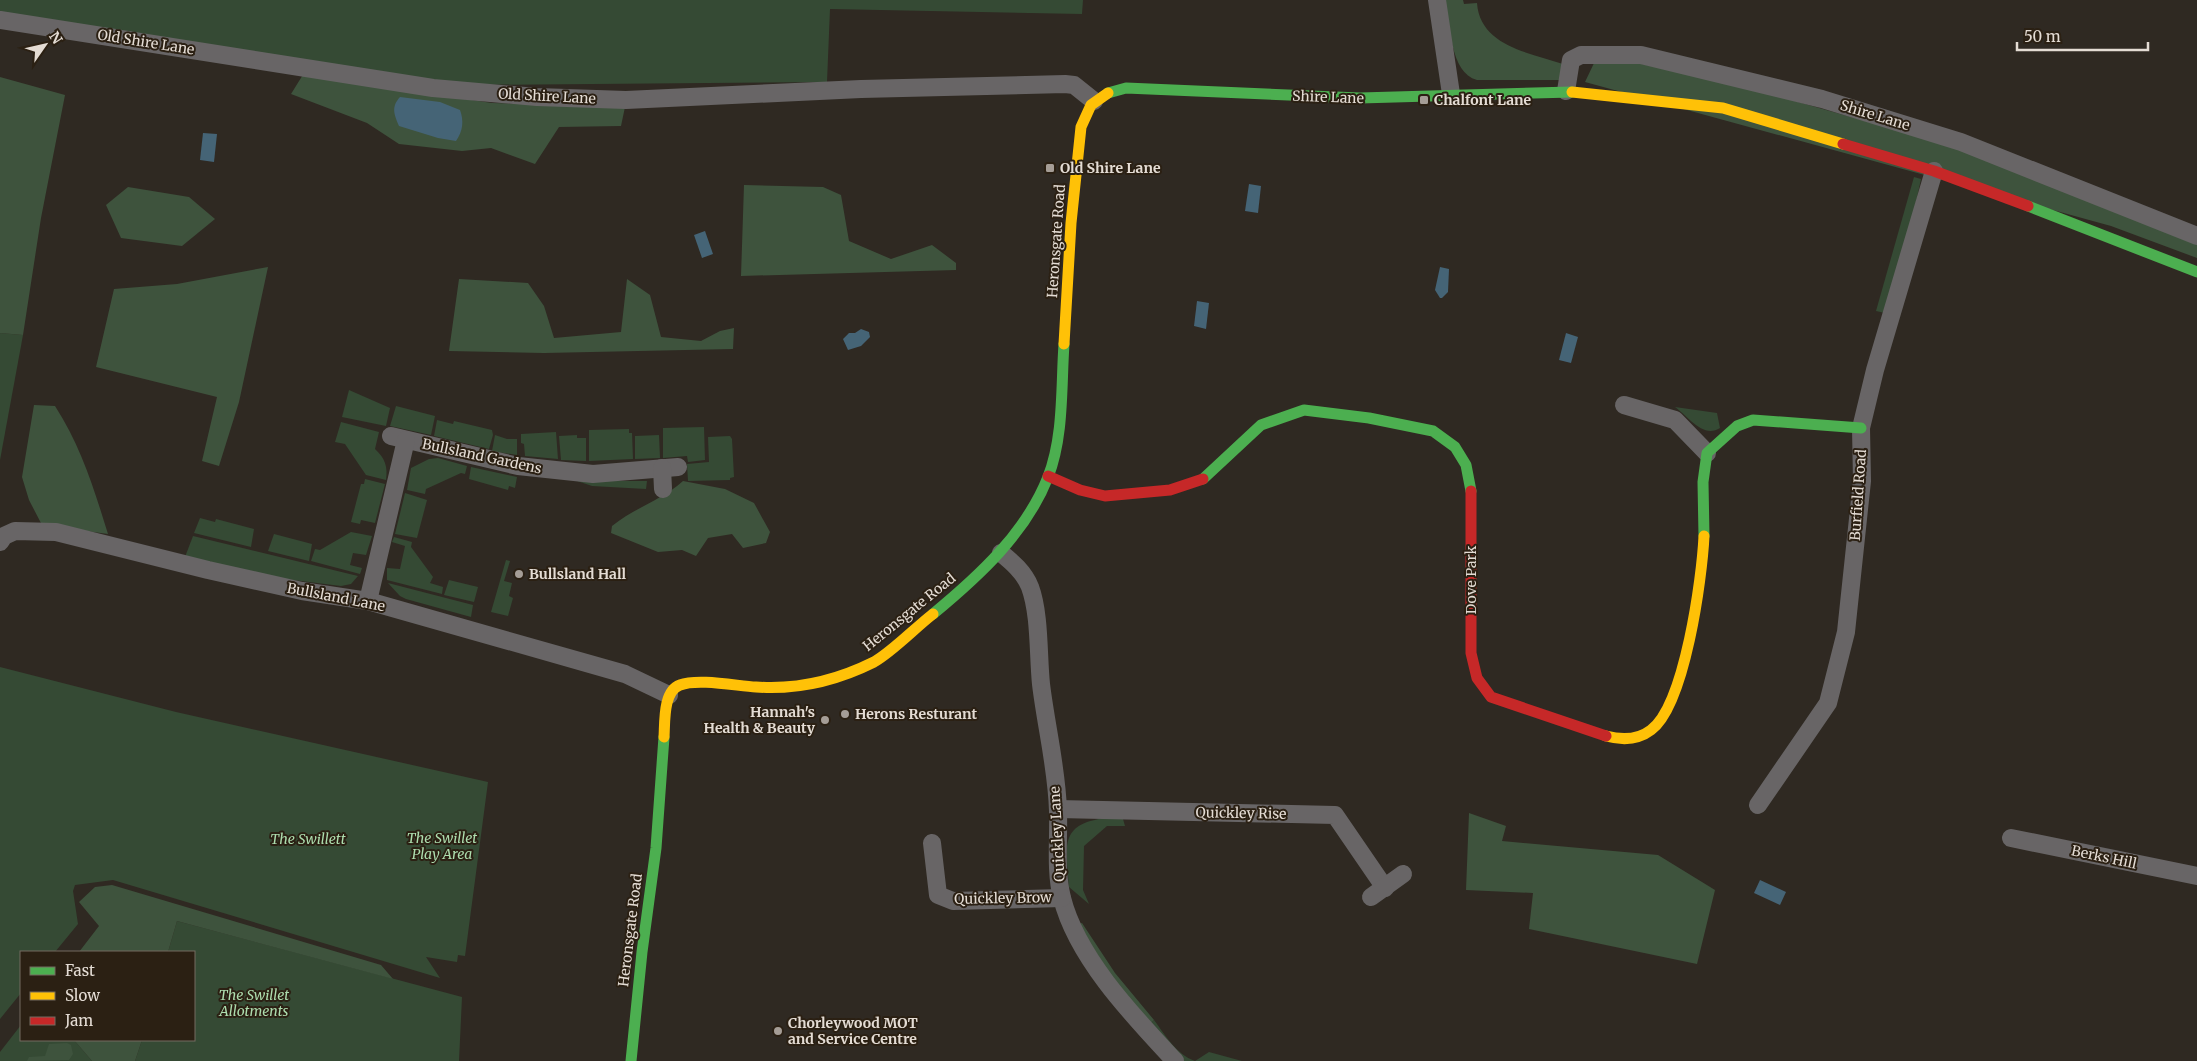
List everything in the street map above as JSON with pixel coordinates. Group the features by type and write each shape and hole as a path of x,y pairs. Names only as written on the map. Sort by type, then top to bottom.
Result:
{"street":[{"path":"1436,0 1450,94"},
{"name":"Old Shire Lane","path":"0,20 433,88 537,96 626,100 861,89 1065,84 1074,86 1094,101"},
{"name":"Shire Lane","path":"1566,91 1571,60 1581,55 1641,56 1822,98 1961,142 2197,236"},
{"name":"Shire Lane","path":"1094,101 1108,92 1126,88 1360,98 1566,91 1724,108 1934,171 2106,235 2197,272"},
{"name":"Heronsgate Road","path":"631,1061 642,952 656,848 665,726 670,695 674,688 686,684 708,683 782,689 817,684 875,661 957,594 1001,553 1026,520 1048,476 1059,427 1071,223 1081,127 1083,115 1094,101"},
{"name":"Burfield Road","path":"1758,805 1828,703 1846,632 1862,481 1861,428 1875,370 1934,171"},
{"path":"1624,404 1675,420 1707,453 1738,426 1753,420 1861,428"},
{"name":"Dove Park","path":"1048,476 1080,490 1105,496 1170,490 1203,479 1260,425 1304,410 1369,418 1433,432 1455,447 1466,465 1471,488 1471,653 1476,678 1491,697 1513,706 1608,737 1631,739 1650,730 1669,708 1695,617 1702,571 1705,524 1703,482 1707,453"},
{"name":"Bullsland Gardens","path":"368,601 399,438 518,466 592,474 670,468 663,489"},
{"name":"Bullsland Lane","path":"0,542 4,536 16,531 56,532 255,581 302,591 368,601 624,674 670,695"},
{"name":"Quickley Lane","path":"1001,553 1020,570 1030,587 1058,809 1058,853 1062,898 1077,936 1109,985 1128,1010 1175,1061"},
{"name":"Quickley Rise","path":"1058,809 1335,814 1378,892 1403,874"},
{"name":"Berks Hill","path":"2011,838 2197,876"},
{"name":"Quickley Brow","path":"932,843 938,895 953,902 1062,898"}],"green space":[{"path":"0,0 1083,0 1082,14 830,9 827,82 463,85 0,13"},
{"path":"1445,0 1463,0 1464,4 1477,3 1480,18 1487,29 1509,46 1563,64 1562,80 1477,80 1468,76 1456,58"},
{"path":"1595,61 1642,64 1742,86 1963,149 2197,240 2197,258 2111,226 1585,82"},
{"path":"304,73 343,81 492,103 625,107 621,126 559,127 535,164 491,148 462,151 399,144 367,123 291,94"},
{"path":"0,77 65,95 41,218 23,335 0,333"},
{"path":"1914,177 1921,179 1914,211 1885,313 1876,311"},
{"path":"744,185 823,187 841,195 849,241 891,259 932,245 956,263 956,270 741,276"},
{"path":"128,187 189,197 215,219 182,246 121,238 106,205"},
{"path":"268,267 239,402 219,466 202,461 217,397 96,367 114,289 177,284"},
{"path":"459,279 528,283 544,306 554,338 621,332 627,279 650,295 661,337 701,341 720,331 734,328 733,349 544,353 449,351"},
{"path":"0,333 23,335 0,460"},
{"path":"349,390 390,408 386,426 342,417"},
{"path":"34,405 55,406 64,421 80,452 108,534 42,525 29,500 22,477"},
{"path":"396,406 435,416 431,435 390,426"},
{"path":"1675,407 1717,413 1720,428 1714,431 1702,429"},
{"path":"437,420 453,424 454,421 492,430 493,435 489,449 434,436"},
{"path":"341,422 379,432 375,449 385,463 387,471 386,480 366,475 345,444 335,442"},
{"path":"704,427 705,460 688,462 687,456 663,458 663,428"},
{"path":"629,429 629,433 632,433 633,459 589,461 589,430"},
{"path":"556,432 558,459 525,456 524,444 521,443 521,434"},
{"path":"495,435 507,439 517,439 517,455 492,451"},
{"path":"577,435 577,438 586,438 586,461 561,460 559,436"},
{"path":"659,435 660,458 635,459 635,436"},
{"path":"730,436 732,439 734,477 730,478 730,480 688,481 687,464 709,462 708,437"},
{"path":"438,458 467,466 465,474 461,473 426,489 425,494 407,490 411,468 429,459"},
{"path":"471,467 517,477 515,488 509,486 508,490 469,479"},
{"path":"365,479 385,484 375,523 361,520 360,524 351,522 361,484 364,484"},
{"path":"577,481 647,481 646,489 592,486"},
{"path":"683,481 725,489 754,503 770,532 766,543 743,548 732,534 708,538 696,556 682,550 658,552 611,533 612,526 629,514 666,494"},
{"path":"405,493 427,500 417,538 395,534"},
{"path":"200,518 215,522 216,519 254,529 251,547 194,533"},
{"path":"351,532 372,536 366,555 353,553 350,565 362,568 360,574 311,561 315,549 320,550"},
{"path":"274,534 312,544 309,561 268,551"},
{"path":"193,536 358,576 351,584 341,586 285,579 185,557"},
{"path":"394,537 412,542 411,547 433,577 430,583 443,587 442,594 387,580 387,568 400,569 405,546 392,542"},
{"path":"506,560 510,561 504,581 512,583 509,596 513,598 508,616 491,612"},
{"path":"449,580 478,587 474,602 444,595"},
{"path":"388,583 473,605 471,617 406,599 400,596"},
{"path":"0,667 176,712 488,782 465,956 458,955 457,962 426,957 440,978 113,880 75,885 73,891 78,924 56,951 20,951 20,994 0,1019"},
{"path":"1469,813 1506,826 1502,841 1658,855 1715,890 1697,964 1529,929 1533,893 1466,890"},
{"path":"1106,818 1123,819 1125,826 1107,826 1084,846 1083,890 1089,904 1069,887 1068,840 1072,832 1079,826 1090,821"},
{"path":"112,885 381,965 393,979 177,921 168,951 80,951 99,926 79,902 95,887"},
{"name":"The Swillet Allotments","path":"177,921 462,997 459,1061 135,1061 142,1041 195,1041 195,951 168,951"},
{"path":"1082,923 1115,973 1154,1020 1150,1024 1111,976 1078,924"},
{"path":"1154,1020 1182,1054 1195,1061 1184,1061 1172,1051 1150,1024"},
{"path":"20,1026 20,1041 75,1041 92,1061 0,1061 0,1052"},
{"path":"75,1041 142,1041 135,1061 92,1061"},
{"path":"67,1043 71,1045 73,1054 69,1060 27,1061 29,1057 45,1056 49,1044"},
{"path":"1209,1052 1242,1061 1195,1061"}],"water":[{"path":"400,97 440,102 460,110 462,126 456,141 438,138 399,126 394,107"},
{"path":"203,133 217,134 214,162 200,160"},
{"path":"1249,184 1261,186 1258,213 1245,211"},
{"path":"705,231 713,254 702,258 694,235"},
{"path":"1440,267 1449,269 1448,292 1442,298 1440,298 1435,290"},
{"path":"1197,301 1209,303 1206,329 1194,326"},
{"path":"861,329 869,332 870,337 861,346 848,350 843,339 849,333 855,333"},
{"path":"1566,333 1578,337 1571,363 1559,360"},
{"path":"1760,880 1786,892 1780,905 1754,893"}],"traffic: fast":[{"path":"1108,93 1126,88 1360,98 1572,92"},
{"path":"2028,206 2197,272"},
{"path":"933,614 984,569 1014,535 1039,497 1048,477 1057,445 1061,411 1064,344"},
{"path":"1203,479 1261,425 1304,410 1369,418 1433,431 1455,447 1466,465 1471,491"},
{"path":"1704,536 1703,482 1707,453 1737,426 1753,420 1861,428"},
{"path":"631,1061 642,952 656,848 664,737"}],"traffic: slow":[{"path":"1572,92 1723,108 1843,144"},
{"path":"1064,344 1071,223 1081,127 1091,105 1108,93"},
{"path":"1606,736 1618,738 1641,736 1651,730 1663,716 1673,695 1690,639 1700,581 1704,536"},
{"path":"664,737 668,700 674,688 680,685 707,682 772,688 816,683 831,679 860,669 881,658 933,614"}],"traffic: jam":[{"path":"1843,144 1934,171 2028,206"},
{"path":"1048,476 1080,490 1105,496 1170,490 1203,479"},
{"path":"1471,491 1471,653 1477,678 1491,697 1606,736"}],"place":[{"name":"Chalfont Lane","path":"1424,100"},
{"name":"Old Shire Lane","path":"1050,168"},
{"name":"Bullsland Hall","path":"519,574"},
{"name":"Herons Resturant","path":"845,714"},
{"name":"Hannah's Health & Beauty","path":"825,720"},
{"name":"Chorleywood MOT and Service Centre","path":"778,1031"}],"park label":[{"name":"The Swillett","path":"308,839"},
{"name":"The Swillet Play Area","path":"442,846"}]}
